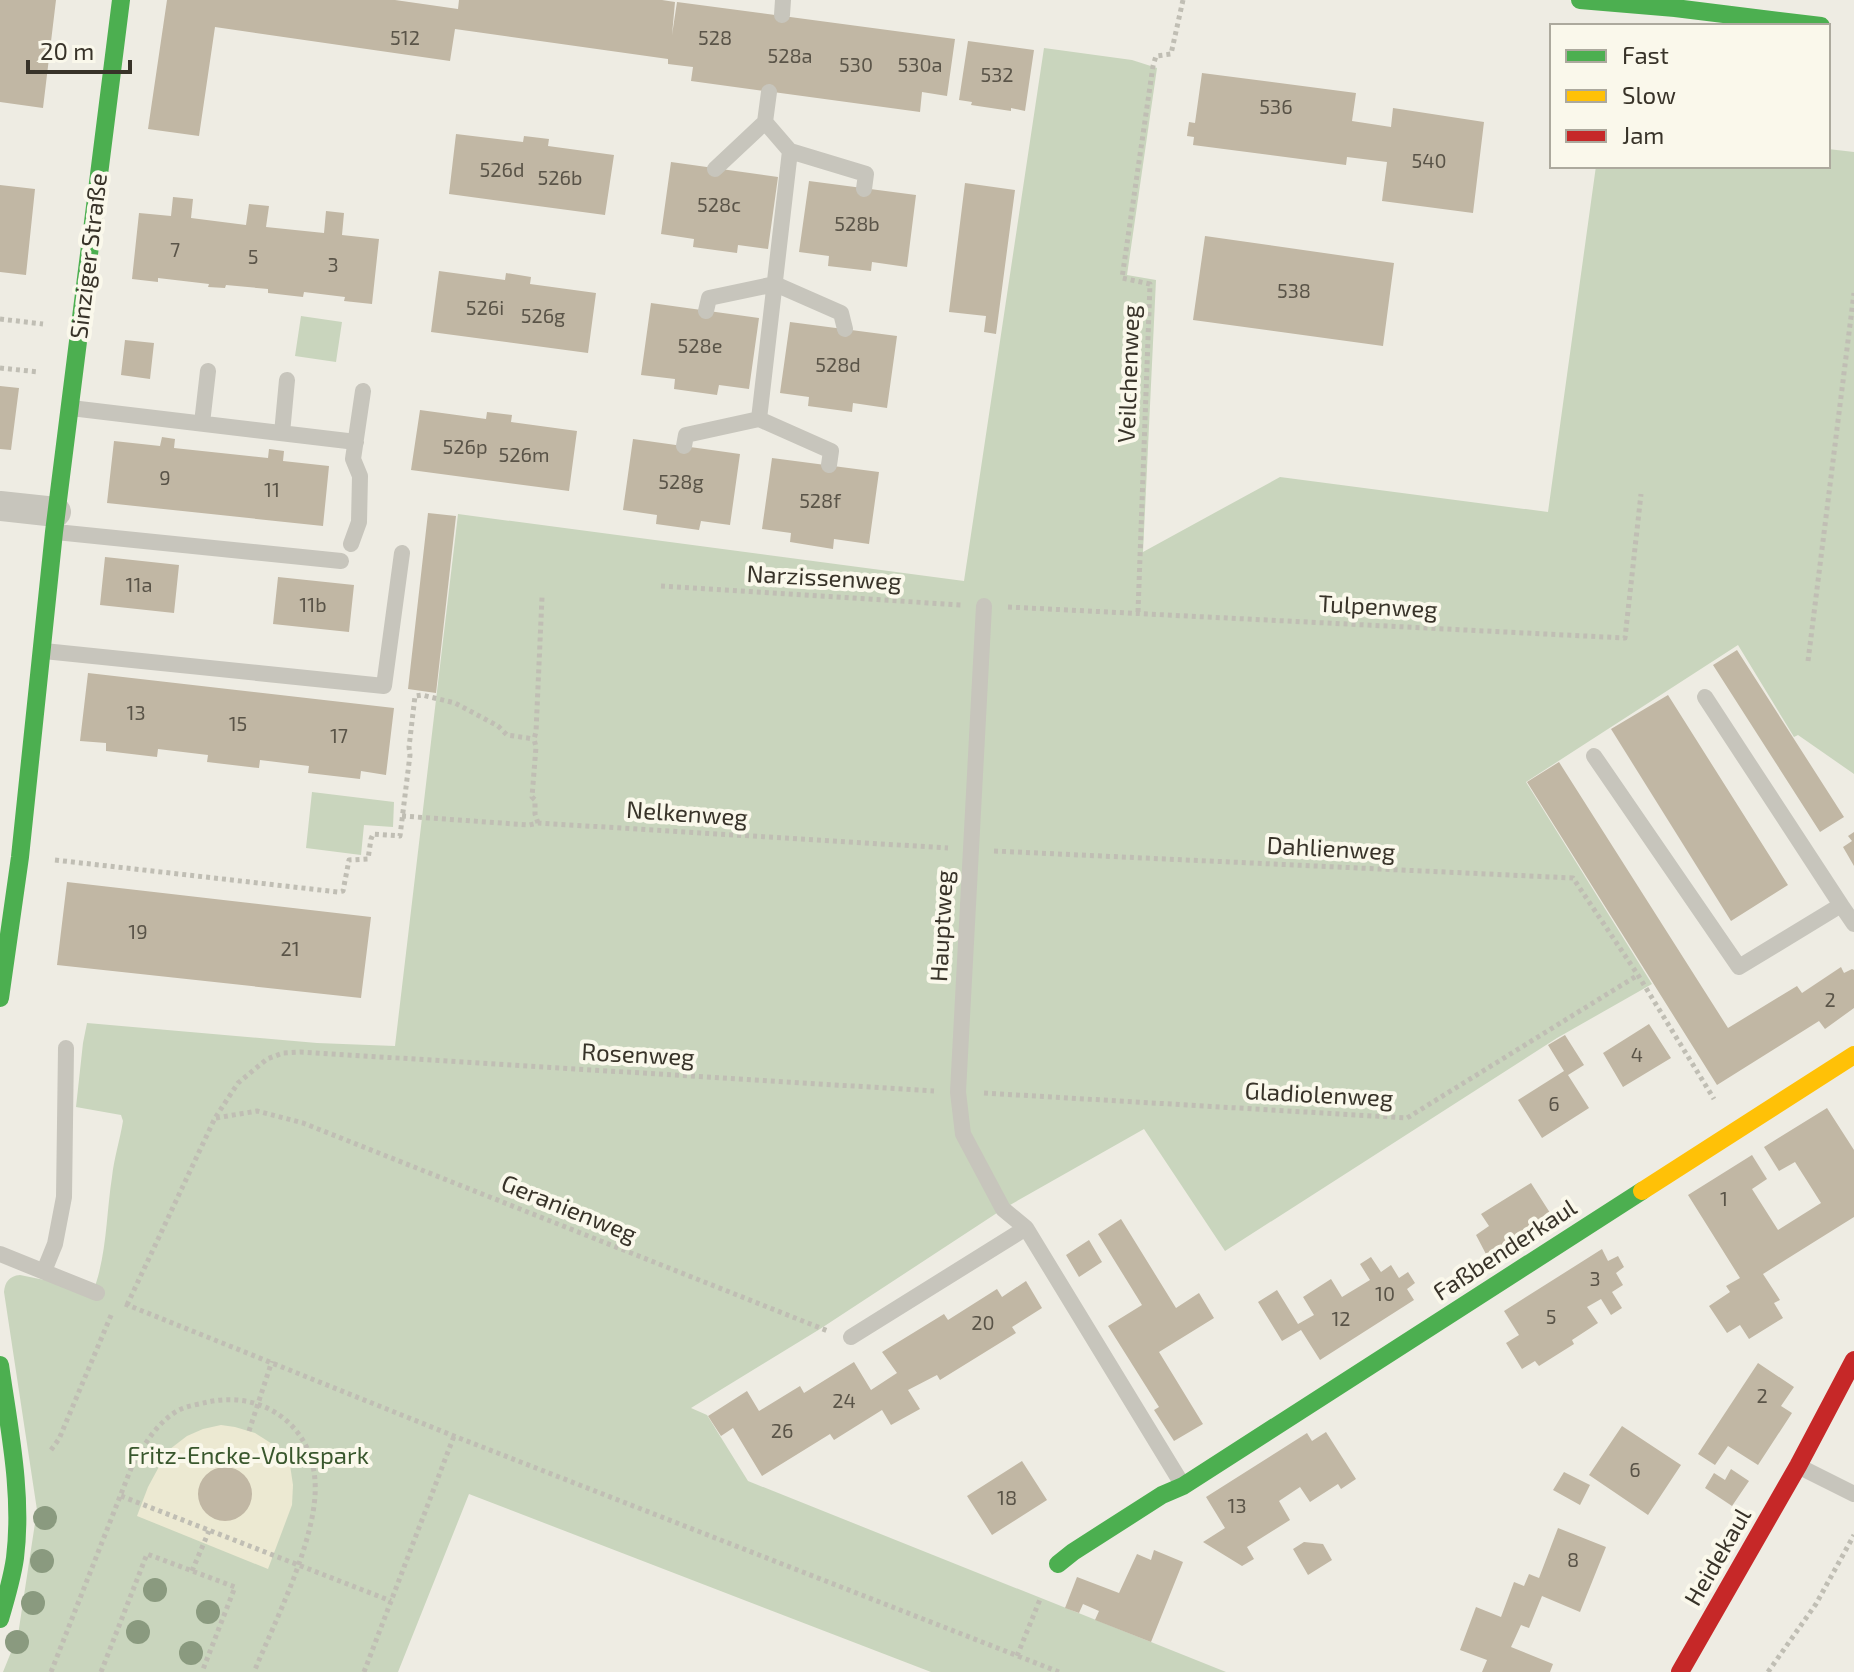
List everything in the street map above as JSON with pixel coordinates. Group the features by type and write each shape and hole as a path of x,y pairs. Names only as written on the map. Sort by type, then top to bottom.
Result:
{"street":[{"name":"Sinziger Straße","path":"0,998 20,857 17,823 42,651 55,522 121,0"},
{"path":"1580,0 1805,24"},
{"path":"0,506 55,522"},
{"name":"Faßbenderkaul","path":"1058,1564 1854,1055"},
{"name":"Heidekaul","path":"1680,1672 1798,1466 1854,1360"},
{"path":"0,1365 17,1510 15,1559 0,1619"}],"lane":[{"path":"715,169 765,122 769,92"},
{"path":"765,122 790,151 866,174 864,189"},
{"path":"759,419 790,151"},
{"path":"706,311 709,298 775,284 841,313 845,329"},
{"path":"202,423 208,371"},
{"path":"282,433 287,380"},
{"path":"351,544 359,522 360,476 353,459 363,391"},
{"path":"70,408 356,442"},
{"path":"684,446 686,435 759,419 831,451 829,465"},
{"path":"55,522 341,561"},
{"path":"42,651 384,686 402,553"},
{"name":"Hauptweg","path":"984,606 958,1092 963,1134 1003,1209 1026,1228"},
{"path":"1705,697 1854,924"},
{"path":"1594,756 1739,967 1841,905"},
{"path":"44,1271 55,1244 64,1197 66,1048"},
{"path":"851,1337 1026,1228 1183,1486"},
{"path":"0,1254 97,1293"},
{"path":"1798,1466 1854,1494"}],"path":[{"name":"Veilchenweg","path":"1138,612 1150,284 1122,278 1153,66 1156,56 1171,54 1183,0"},
{"path":"1808,661 1854,293"},
{"name":"Tulpenweg","path":"984,606 1625,638 1641,494"},
{"name":"Narzissenweg","path":"661,586 984,606"},
{"path":"538,823 532,797 542,597"},
{"path":"20,857 343,891 349,860 368,859 373,834 400,836 415,696 455,703 498,726 507,735 534,739"},
{"name":"Nelkenweg","path":"402,816 970,850"},
{"name":"Dahlienweg","path":"970,850 1573,878 1638,975"},
{"path":"1638,975 1734,1131"},
{"name":"Gladiolenweg","path":"958,1092 1407,1118 1638,975"},
{"name":"Rosenweg","path":"14,1468 42,1461 59,1439 117,1301 127,1305 215,1118 238,1083 267,1059 283,1053 300,1052 958,1092"},
{"name":"Geranienweg","path":"215,1118 257,1111 303,1123 820,1329"},
{"path":"127,1305 1059,1672"},
{"path":"249,1431 272,1361"},
{"path":"51,1672 132,1466 146,1443 160,1425 180,1410 223,1398 242,1399 277,1413 293,1426 305,1442 313,1463 316,1496 310,1525 297,1566 254,1672"},
{"path":"364,1672 454,1436"},
{"path":"121,1496 391,1601"},
{"path":"192,1571 209,1531"},
{"path":"1768,1672 1816,1604 1854,1535"},
{"path":"101,1672 147,1554 235,1587 202,1672"},
{"path":"1017,1656 1047,1582 1058,1564"}],"green space":[{"name":"Fritz-Encke-Volkspark","path":"1044,48 1132,60 1157,68 1127,275 1156,280 1143,552 1280,477 1548,512 1596,168 1830,168 1830,149 1854,152 1854,774 1798,735 1794,737 1738,645 1526,782 1652,984 1557,1038 1225,1251 1144,1129 1003,1209 820,1329 691,1408 707,1415 748,1481 1226,1672 931,1672 469,1494 398,1672 3,1672 18,1635 37,1510 4,1292 10,1278 20,1275 69,1285 92,1294 103,1251 113,1170 123,1121 121,1115 76,1107 87,1023 317,1043 395,1046 458,514 964,581"},
{"path":"301,316 342,322 336,362 295,356"},
{"path":"312,792 394,802 393,827 364,825 361,855 306,848"}],"shaded area":[{"path":"221,1425 255,1433 277,1447 290,1465 292,1505 268,1569 137,1516 148,1487 170,1449 187,1436"}],"building":[{"path":"0,0 56,0 43,108 0,102"},
{"path":"167,0 395,0 458,9 459,0 662,0 675,2 672,35 677,2 955,39 947,96 922,92 920,112 691,81 693,67 668,64 668,59 455,29 450,61 215,27 199,136 148,129"},
{"path":"968,41 1034,50 1025,111 971,105 972,102 959,100"},
{"path":"1202,73 1356,93 1352,121 1391,127 1393,108 1484,122 1473,213 1382,201 1387,162 1347,157 1346,165 1193,145 1194,137 1187,136 1189,122 1195,123"},
{"path":"456,134 523,142 524,136 549,139 548,146 614,155 605,215 449,194"},
{"path":"671,162 778,177 768,249 738,245 737,253 693,247 694,239 661,234"},
{"path":"809,181 916,195 907,267 872,262 871,271 828,266 829,256 799,252"},
{"path":"965,183 1015,190 996,334 984,332 986,316 949,312"},
{"path":"0,185 35,189 26,275 0,272"},
{"path":"173,197 193,199 191,218 246,225 249,204 269,206 266,227 324,233 326,211 344,213 342,235 379,239 372,304 304,292 303,297 268,293 268,289 226,285 225,288 208,287 209,284 158,278 158,282 132,279 139,213 171,216"},
{"path":"1205,236 1394,263 1383,346 1193,320"},
{"path":"439,271 505,280 506,273 531,277 530,284 596,293 588,353 431,332"},
{"path":"651,303 759,318 749,389 719,385 717,395 674,389 675,379 641,375"},
{"path":"790,322 897,336 887,408 853,403 852,412 808,406 809,397 780,393"},
{"path":"125,340 154,343 150,379 121,375"},
{"path":"0,386 19,388 11,450 0,449"},
{"path":"420,410 486,419 487,412 512,415 511,422 577,431 569,491 411,470"},
{"path":"162,437 175,439 174,448 268,458 269,449 284,451 283,461 329,466 323,526 107,503 114,441 160,446"},
{"path":"633,439 740,454 730,525 701,521 699,530 656,524 657,515 623,510"},
{"path":"772,458 879,472 869,544 834,539 833,549 790,542 791,533 762,529"},
{"path":"428,513 456,516 436,693 408,689"},
{"path":"105,557 179,565 174,613 100,605"},
{"path":"278,577 354,585 349,632 273,624"},
{"path":"1737,650 1844,817 1820,832 1713,665"},
{"path":"88,673 394,708 386,775 361,771 360,779 308,773 309,766 260,760 259,768 207,762 208,755 158,749 157,757 106,751 106,743 80,741"},
{"path":"1668,695 1788,885 1731,921 1611,729"},
{"path":"1559,762 1728,1028 1797,986 1802,993 1841,967 1844,973 1854,970 1854,1008 1825,1029 1819,1021 1717,1085 1527,782"},
{"path":"1854,832 1854,866 1843,847 1852,841 1848,836"},
{"path":"67,882 371,917 361,998 57,965"},
{"path":"1649,1024 1671,1058 1623,1087 1603,1053"},
{"path":"1565,1035 1584,1065 1568,1075 1589,1108 1542,1138 1518,1100 1564,1071 1548,1045"},
{"path":"1827,1108 1854,1150 1854,1217 1763,1274 1780,1300 1774,1303 1783,1318 1749,1339 1740,1325 1727,1333 1709,1306 1730,1292 1726,1286 1740,1278 1688,1195 1752,1155 1767,1179 1752,1189 1778,1230 1821,1203 1795,1162 1779,1171 1764,1147"},
{"path":"1531,1183 1552,1216 1533,1228 1537,1236 1525,1242 1521,1234 1487,1256 1476,1235 1489,1226 1481,1214"},
{"path":"1121,1219 1176,1308 1199,1293 1214,1318 1159,1352 1203,1424 1174,1441 1154,1410 1159,1407 1108,1326 1142,1305 1098,1234"},
{"path":"1089,1240 1102,1262 1079,1277 1066,1255"},
{"path":"1602,1249 1608,1261 1618,1256 1624,1267 1616,1273 1623,1285 1612,1292 1622,1308 1611,1315 1601,1299 1587,1307 1598,1323 1572,1340 1574,1344 1539,1366 1535,1361 1522,1369 1506,1343 1519,1335 1504,1311"},
{"path":"1371,1257 1381,1272 1391,1265 1399,1278 1408,1272 1415,1283 1407,1289 1414,1300 1320,1360 1301,1330 1282,1341 1258,1302 1277,1290 1298,1324 1314,1315 1303,1297 1331,1279 1342,1297 1370,1280 1360,1264"},
{"path":"1026,1281 1042,1308 1012,1327 1016,1333 940,1380 937,1375 908,1390 920,1409 891,1425 882,1410 834,1440 830,1434 762,1476 733,1428 721,1436 708,1416 747,1391 759,1411 800,1386 804,1393 854,1362 871,1390 897,1373 882,1352 944,1314 948,1320 997,1289 1002,1297"},
{"path":"1758,1363 1794,1387 1781,1406 1792,1413 1758,1465 1728,1446 1715,1465 1698,1454"},
{"path":"1622,1426 1681,1465 1648,1515 1589,1475"},
{"path":"1326,1432 1356,1479 1341,1489 1338,1484 1310,1502 1300,1487 1279,1501 1290,1520 1247,1547 1254,1559 1242,1566 1203,1542 1225,1528 1206,1497 1307,1433 1312,1441"},
{"path":"1022,1461 1047,1500 992,1535 967,1496"},
{"path":"225,1467 244,1475 252,1494 244,1513 225,1521 206,1513 198,1494 206,1475"},
{"path":"1731,1469 1749,1481 1732,1506 1705,1488 1714,1473 1725,1480"},
{"path":"1564,1472 1590,1485 1580,1505 1553,1490"},
{"path":"1558,1528 1606,1547 1580,1612 1542,1596 1529,1628 1521,1625 1511,1647 1553,1664 1550,1672 1482,1672 1487,1660 1460,1650 1476,1607 1501,1617 1514,1582 1524,1586 1529,1574 1539,1578"},
{"path":"1304,1542 1323,1544 1332,1560 1308,1575 1293,1549"},
{"path":"1154,1550 1183,1562 1151,1642 1095,1620 1099,1611 1083,1604 1079,1613 1065,1608 1077,1577 1119,1593 1137,1554 1151,1560"}],"traffic: fast":[{"path":"0,998 20,857 54,532 121,0"},
{"path":"1580,0 1805,24"},
{"path":"1058,1564 1642,1191"},
{"path":"0,1365 14,1461 17,1510 15,1558 0,1619"}],"traffic: slow":[{"path":"1642,1191 1854,1055"}],"traffic: jam":[{"path":"1680,1672 1798,1466 1854,1360"}]}
